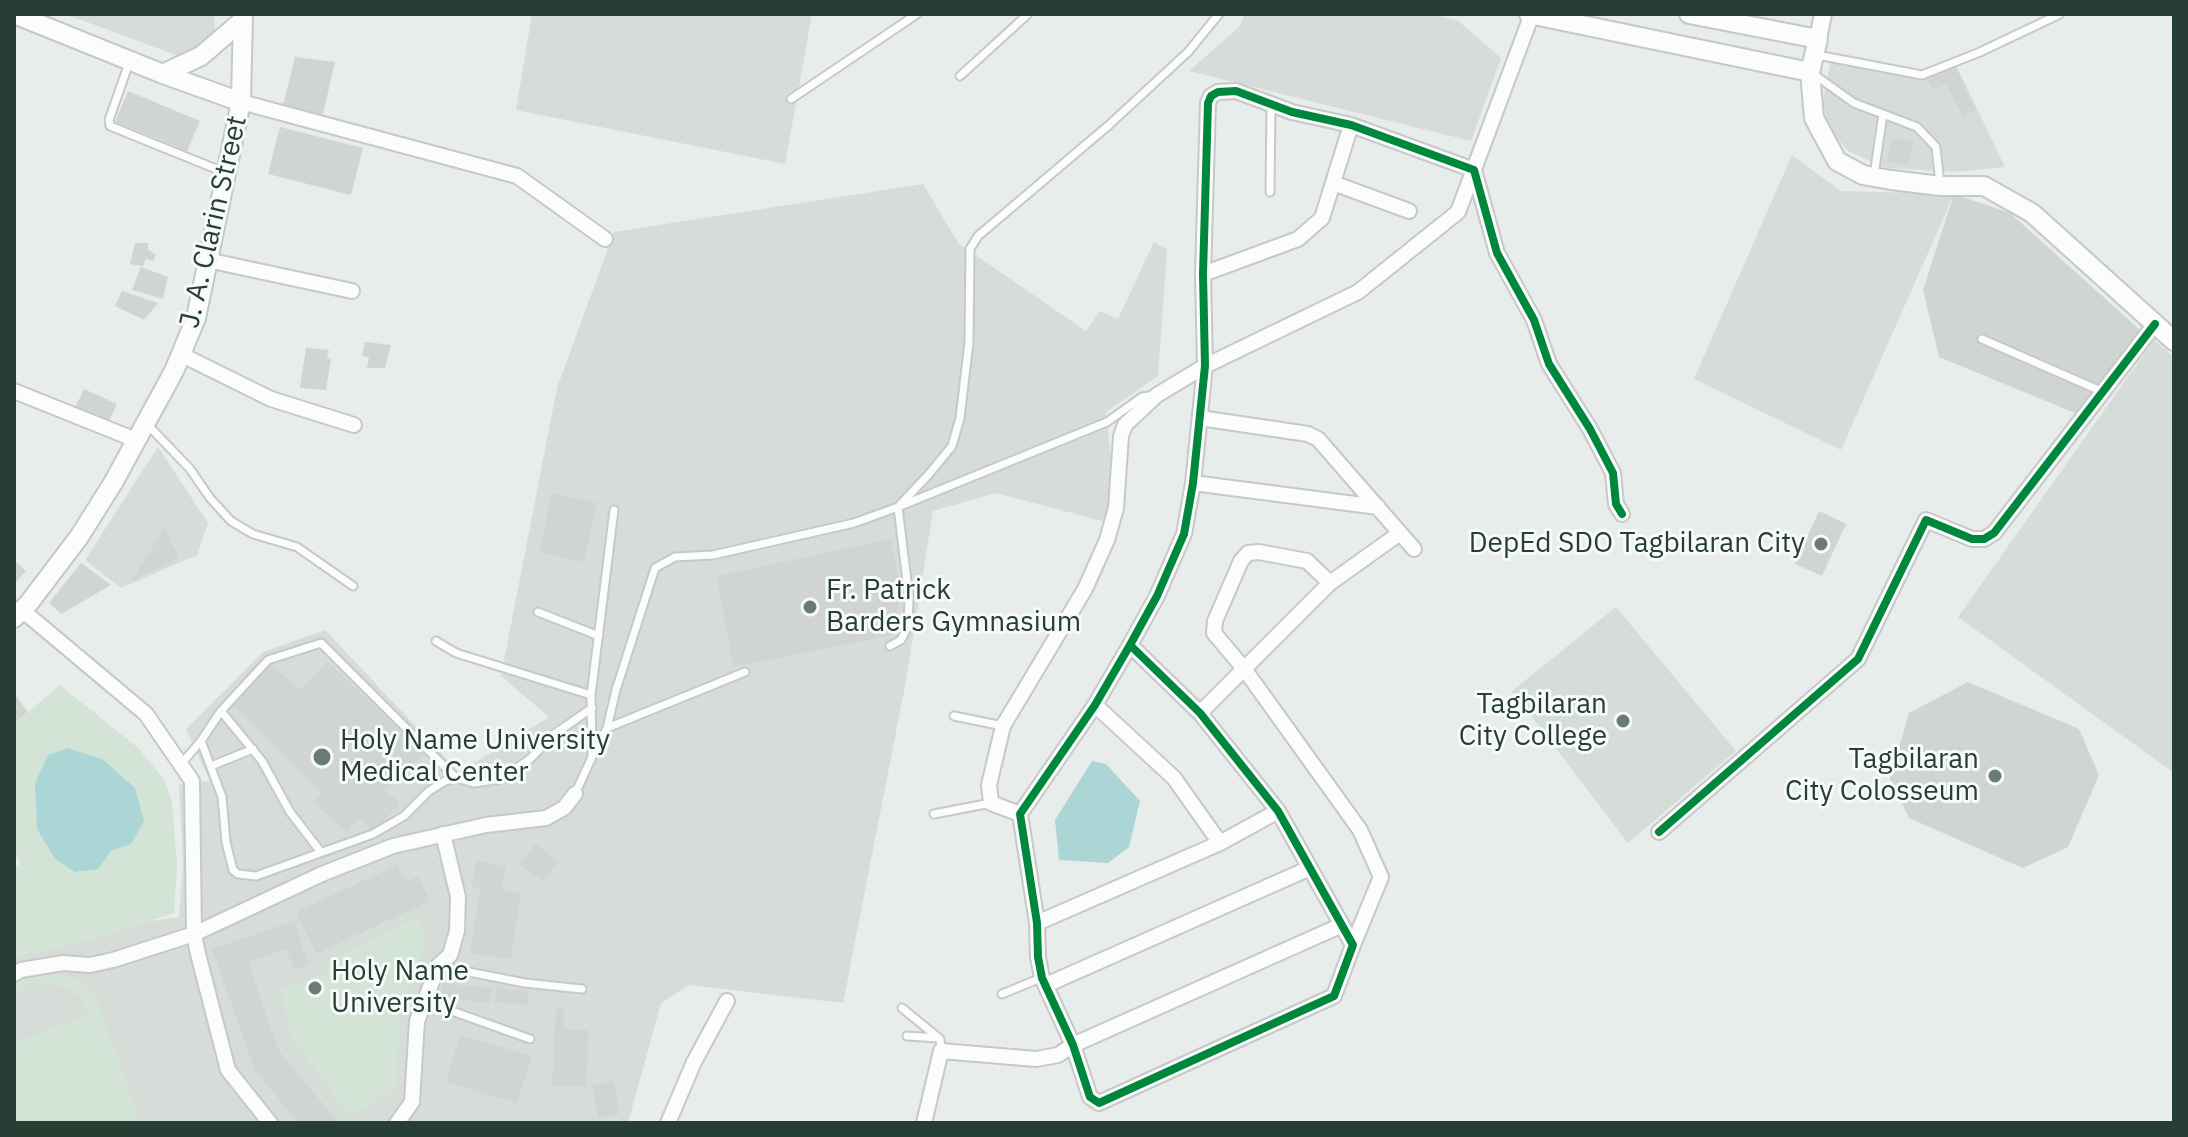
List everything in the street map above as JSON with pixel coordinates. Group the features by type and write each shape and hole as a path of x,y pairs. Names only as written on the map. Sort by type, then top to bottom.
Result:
{"main road":[{"path":"14,14 241,102"},
{"path":"1531,14 1814,55"},
{"path":"1689,14 1814,55"},
{"path":"163,74 201,56 243,17"},
{"name":"J. A. Clarin Street","path":"18,614 79,537 113,483 182,355 196,318 241,102 243,17"},
{"path":"1814,55 1814,118 1837,161 1873,177 1941,186 1984,186 2032,213 2174,341"}],"street":[{"path":"1020,814 991,803 989,785 1003,726 1085,589 1107,540 1116,508 1121,436 1125,425 1157,395 1205,366 1358,292 1458,212 1531,14"},
{"path":"1814,55 1823,14"},
{"path":"1330,583 1307,561 1259,552 1248,553 1241,561 1215,621 1214,633 1245,670 1360,830 1381,877 1334,996 1099,1103 1090,1097 1073,1045 1044,981 1038,957 1037,923 1020,814 1095,705 1157,596 1184,534 1193,483 1205,366 1203,274 1208,103 1211,96 1218,92 1236,91 1292,112 1351,125 1474,170"},
{"path":"241,102 517,176 605,239"},
{"path":"1203,274 1298,239 1322,218 1351,125"},
{"path":"1474,170 1497,253 1534,320 1549,364 1590,429 1613,473 1616,504 1622,514"},
{"path":"1333,183 1409,211"},
{"path":"207,260 352,291"},
{"path":"1659,832 1858,659 1926,520 1972,539 1984,539 1994,533 2155,324"},
{"path":"182,355 271,399 354,425"},
{"path":"14,391 136,440"},
{"path":"1200,418 1308,434 1318,439 1414,549"},
{"path":"1193,483 1378,507"},
{"path":"1200,713 1330,583 1400,533"},
{"path":"18,614 146,714 192,781 194,934 228,1070 270,1123"},
{"path":"1130,645 1200,713 1278,811 1353,945"},
{"path":"1095,705 1174,778 1220,843"},
{"path":"14,974 63,963 102,963 194,934 322,874 393,846 443,834 546,818 564,808 575,794"},
{"path":"1037,923 1220,843 1278,811"},
{"path":"397,1123 412,1102 417,1021 438,966 450,955 457,931 458,897 443,834"},
{"path":"1044,981 1310,868"},
{"path":"924,1123 940,1045 1036,1059 1058,1055 1073,1045 1342,925"},
{"path":"668,1123 694,1062 727,1001"}],"lane":[{"path":"791,99 917,14"},
{"path":"960,76 1028,14"},
{"path":"890,646 901,640 908,626 909,598 898,507 952,446 960,418 970,330 970,249 978,236 1109,125 1188,52 1219,14"},
{"path":"1814,55 1922,75 1980,52 2060,14"},
{"path":"1814,55 1854,103 1917,127 1936,147 1941,186"},
{"path":"130,61 109,120 110,126 227,174"},
{"path":"1270,192 1271,104"},
{"path":"1873,177 1883,114"},
{"path":"1982,339 2103,392"},
{"path":"575,794 607,728 655,568 675,557 713,555 854,523 1107,422 1142,397 1157,395"},
{"path":"147,424 190,469 231,521 253,534 297,547 353,586"},
{"path":"592,757 591,695 614,510"},
{"path":"538,612 599,636"},
{"path":"436,641 456,653 591,695"},
{"path":"181,764 221,711 268,660 321,643 456,778 474,783 501,779 530,759 553,735 592,708"},
{"path":"607,728 745,672"},
{"path":"221,711 253,749 290,812 320,851"},
{"path":"954,716 1003,726"},
{"path":"201,741 222,797 226,842 233,870 238,874 256,876 373,834 404,816 429,791 456,778"},
{"path":"211,766 253,749"},
{"path":"934,814 991,803"},
{"path":"438,966 525,983 582,989"},
{"path":"1002,994 1044,981"},
{"path":"424,1001 530,1039"},
{"path":"902,1008 940,1045"},
{"path":"907,1036 940,1045"}],"shaded area":[{"path":"65,14 214,14 215,32 181,57"},
{"path":"532,14 812,14 785,164 516,110"},
{"path":"1245,14 1427,14 1457,20 1501,58 1471,141 1189,71 1240,26"},
{"path":"1831,60 1923,79 1956,65 2005,167 1957,172 1887,168 1848,151 1828,127 1823,101"},
{"path":"1792,155 1841,191 1954,194 1841,450 1694,379"},
{"name":"Holy Name University","path":"923,184 958,243 1086,331 1100,311 1118,319 1154,242 1167,250 1158,376 1106,412 1114,485 1106,522 996,493 933,511 905,686 843,1003 689,985 661,1003 628,1123 14,1123 14,941 179,917 183,864 179,785 210,781 186,729 263,652 325,630 459,772 549,717 501,676 557,388 614,232"},
{"path":"2154,340 2174,357 2174,773 1958,617"},
{"path":"158,447 208,523 197,555 121,588 85,560"},
{"name":"Tagbilaran City College","path":"1616,607 1736,751 1628,843 1512,691"}],"green space":[{"path":"60,685 137,747 164,779 172,802 177,865 174,913 89,941 14,957 14,867 20,864 14,849 14,724"},
{"path":"418,918 427,934 399,1017 397,1084 377,1102 350,1117 291,1036 281,989 328,973 325,963"},
{"path":"47,972 71,977 87,987 97,999 140,1123 16,1123 14,1043 88,1015 107,1063 88,1010 81,999 53,984 30,985 14,993 14,981 24,975"}],"water":[{"path":"67,748 102,759 135,788 144,821 131,844 111,851 98,869 75,872 55,859 37,829 35,783 48,755"},
{"path":"1092,761 1106,764 1140,801 1129,847 1108,863 1059,860 1055,820"}],"building":[{"path":"295,57 335,62 322,118 282,109"},
{"path":"1955,66 1976,110 1963,116 1946,84 1933,90 1927,79"},
{"path":"128,91 200,121 187,151 115,122"},
{"path":"280,127 363,148 351,195 268,174"},
{"path":"1892,138 1913,142 1908,165 1887,161"},
{"path":"1954,194 2010,213 2141,331 2075,413 1939,357 1923,290"},
{"path":"135,243 148,243 148,250 156,254 153,261 146,259 143,266 130,264"},
{"path":"141,267 168,277 163,299 132,290"},
{"path":"122,291 158,303 144,320 115,306"},
{"path":"365,342 391,345 385,368 367,368 369,358 362,356"},
{"path":"306,348 329,350 327,358 331,359 326,390 300,388"},
{"path":"84,389 117,404 107,425 74,410"},
{"path":"552,493 597,503 584,562 539,552"},
{"name":"DepEd SDO Tagbilaran City","path":"1819,511 1846,524 1822,576 1795,564"},
{"path":"165,528 179,558 132,580"},
{"name":"Fr. Patrick Barders Gymnasium","path":"890,539 899,580 897,634 733,667 717,576"},
{"path":"14,560 26,571 14,584"},
{"path":"81,563 111,585 61,614 49,603"},
{"path":"328,662 424,754 385,789 400,804 374,831 358,818 347,832 313,802 322,794 232,704 271,664 300,690"},
{"name":"Tagbilaran City Colosseum","path":"1968,682 2079,729 2099,775 2068,847 2023,868 1909,818 1890,778 1909,713"},
{"path":"14,693 28,712 14,723"},
{"path":"535,844 558,861 543,881 520,865"},
{"path":"476,861 506,866 502,890 521,893 511,959 470,953 480,888 472,887"},
{"path":"397,865 406,882 418,876 430,901 316,954 296,912"},
{"path":"294,921 309,965 294,970 286,949 248,962 279,1051 336,1123 299,1123 255,1070 212,949"},
{"path":"443,983 491,988 490,1003 441,998"},
{"path":"496,987 529,991 528,1005 495,1002"},
{"path":"556,1007 564,1007 564,1029 589,1030 586,1087 552,1085"},
{"path":"460,1035 532,1056 517,1103 446,1082"},
{"path":"614,1082 619,1114 598,1118 592,1085"}],"cycle path":[{"path":"1130,645 1095,705 1020,814 1042,978 1073,1045 1090,1097 1099,1103 1334,996 1353,945 1278,811 1200,713 1130,645 1157,596 1184,534 1193,483 1205,366 1203,274 1208,103 1211,96 1218,92 1236,91 1292,112 1351,125 1474,170 1497,253 1534,320 1549,364 1590,429 1613,473 1616,504 1622,514"},
{"path":"1659,832 1858,659 1926,520 1972,539 1984,539 1994,533 2155,324"}],"place":[{"name":"DepEd SDO Tagbilaran City","path":"1821,544"},
{"name":"Fr. Patrick Barders Gymnasium","path":"810,607"},
{"name":"Tagbilaran City College","path":"1623,721"},
{"name":"Holy Name University Medical Center","path":"322,757"},
{"name":"Tagbilaran City Colosseum","path":"1995,776"},
{"name":"Holy Name University","path":"315,988"}]}
